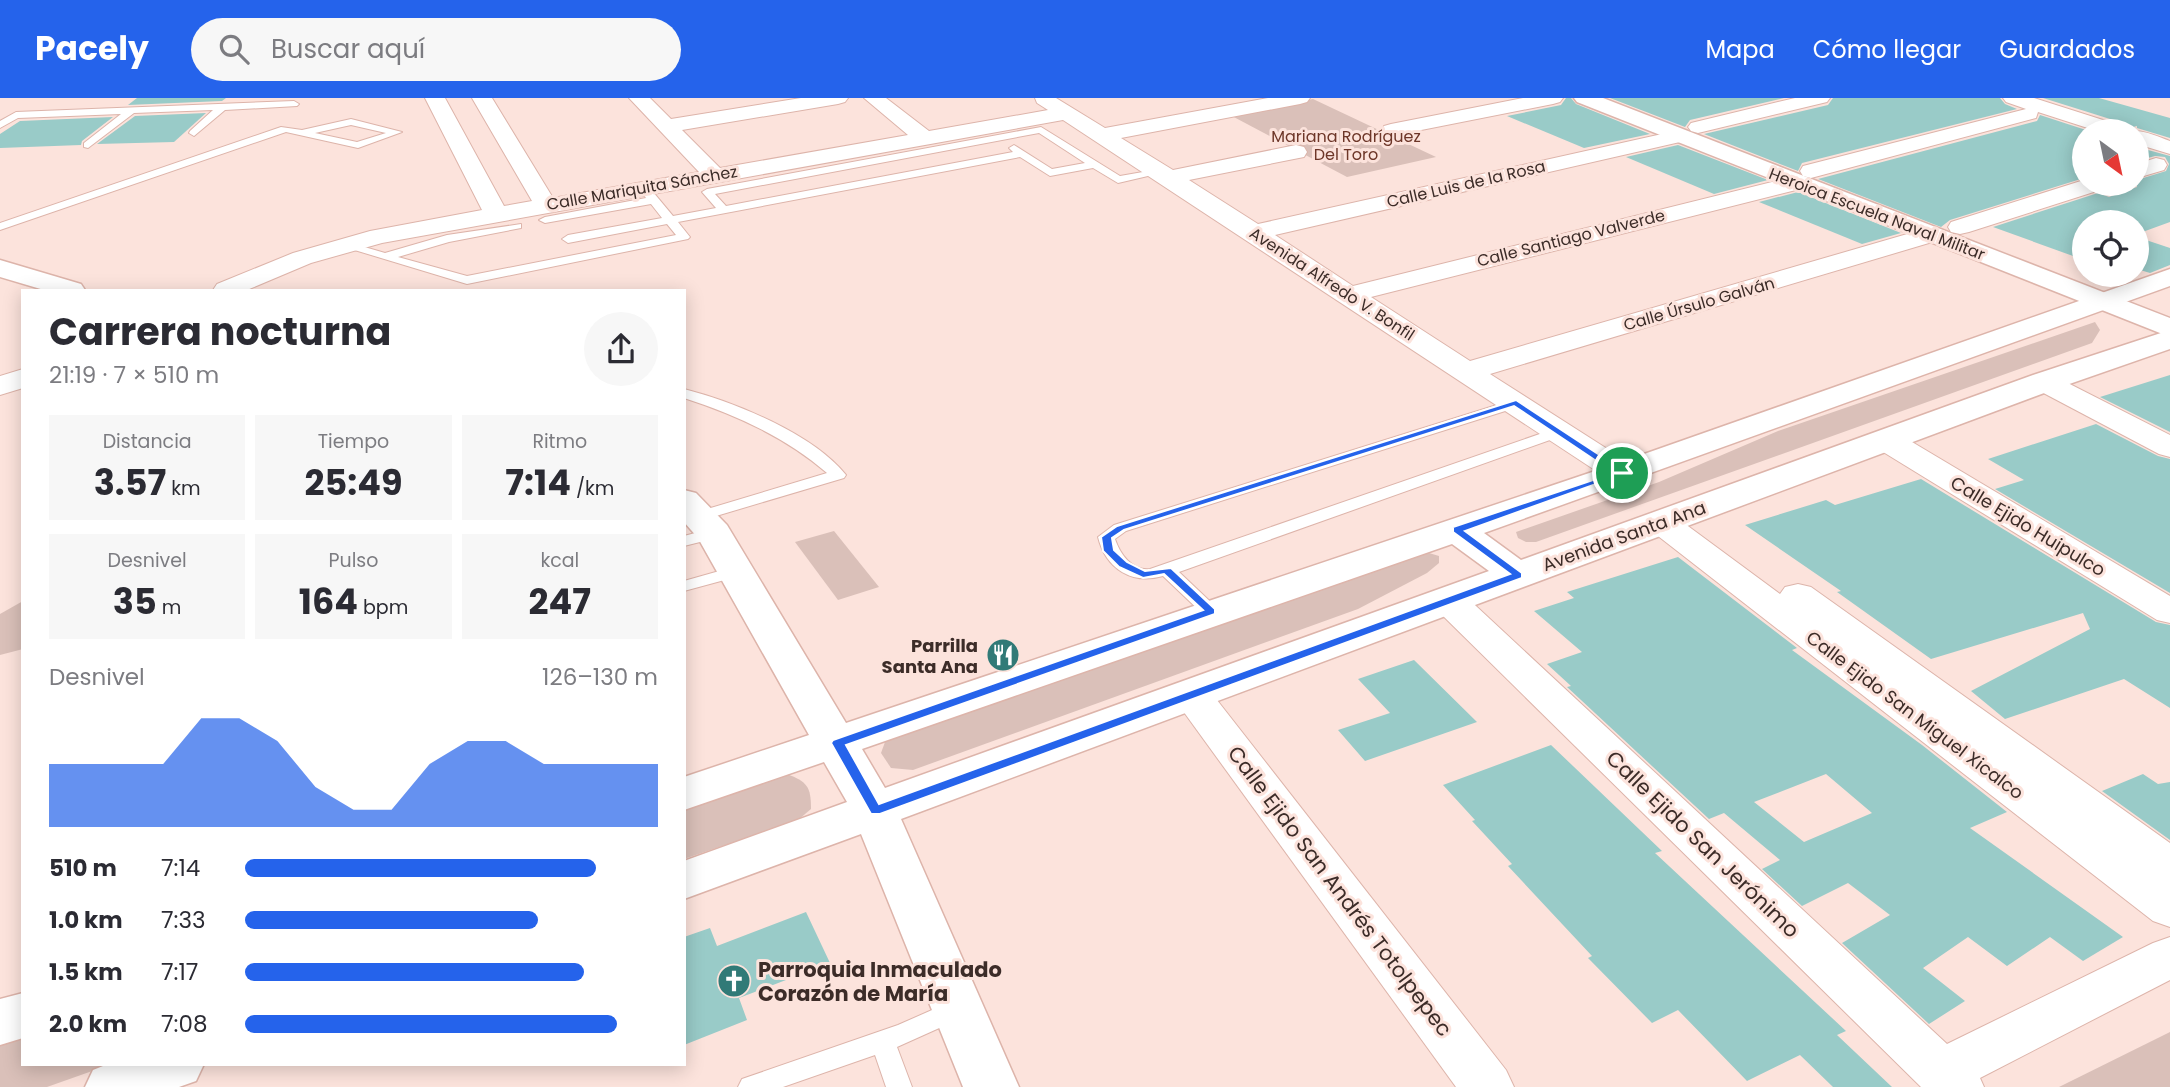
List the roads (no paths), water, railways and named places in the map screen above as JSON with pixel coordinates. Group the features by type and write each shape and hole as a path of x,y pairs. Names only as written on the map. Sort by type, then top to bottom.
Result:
{"main road":[{"name":"Heroica Escuela Naval Militar","path":"1584,98 1689,132 1804,177 1930,235 2112,296 2170,310"},
{"name":"Heroica Escuela Naval Militar","path":"1623,98 1689,132"},
{"name":"Heroica Escuela Naval Militar","path":"1804,177 1960,227 2112,296 2170,328"},
{"path":"0,268 68,289"},
{"path":"686,793 1622,473 2170,277"},
{"name":"Avenida Santa Ana","path":"686,879 2044,382 2170,339"},
{"path":"696,522 737,571 875,811 991,1087"},
{"path":"1457,530 1518,575"},
{"path":"0,1022 21,1016"},
{"path":"113,1087 173,1072"}],"street":[{"path":"435,98 496,214"},
{"path":"482,98 546,212"},
{"path":"653,112 749,98"},
{"path":"653,112 838,98"},
{"path":"874,98 940,139"},
{"name":"Avenida Alfredo V. Bonfil","path":"1042,98 1622,473"},
{"path":"1102,135 1300,98"},
{"path":"1391,130 1553,98"},
{"name":"Calle Luis de la Rosa","path":"1253,233 1689,132 1821,98"},
{"path":"2012,98 2079,119"},
{"path":"653,112 715,175"},
{"name":"Calle Mariquita Sánchez","path":"228,289 302,258 379,236 496,214 546,212 648,194 715,175 940,139 1065,113"},
{"name":"Calle Santiago Valverde","path":"1347,295 1804,177 2029,114"},
{"path":"1164,175 1296,152"},
{"path":"1960,227 2072,191"},
{"name":"Calle Úrsulo Galván","path":"1468,371 1930,235"},
{"path":"0,386 21,379"},
{"path":"2044,382 2170,447"},
{"name":"Calle Ejido Huipulco","path":"1886,440 2170,612"},
{"name":"Calle Ejido San Miguel Xicalco","path":"1674,518 2170,866"},
{"name":"Calle Ejido San Miguel Xicalco","path":"1674,518 2170,908"},
{"name":"Calle Ejido San Jerónimo","path":"1449,601 1950,1079"},
{"name":"Calle Ejido San Andrés Totolpepec","path":"1192,695 1487,1087"},
{"path":"1950,1079 2170,957"}],"lane":[{"path":"194,133 219,104"},
{"path":"0,115 219,104 294,104"},
{"path":"88,145 132,110"},
{"path":"0,125 16,115"},
{"path":"0,227 285,129 358,145 397,132 351,122 300,132"},
{"path":"723,209 707,192 940,139 1000,137 1041,130 1118,180 1164,175"},
{"path":"1000,137 1049,173 1094,165"},
{"path":"940,139 977,162"},
{"path":"568,239 1022,153"},
{"path":"0,215 90,184 107,190"},
{"path":"344,245 467,280 684,237 648,194"},
{"path":"384,257 447,239 517,226"},
{"path":"686,394 740,412 776,429 821,459 838,475 696,522"},
{"path":"1516,403 1120,528 1106,537 1108,551 1123,565 1143,575 1167,570 1559,432"},
{"path":"1167,570 1211,612"},
{"path":"686,585 737,571"},
{"path":"751,1087 906,1033 957,1009"},
{"path":"882,1040 900,1087"}],"place":[{"name":"Parrilla Santa Ana","path":"1003,655"},
{"name":"Parroquia Inmaculado Corazón de María","path":"734,981"}],"park label":[{"name":"Mariana Rodríguez Del Toro","path":"1346,145"}]}
